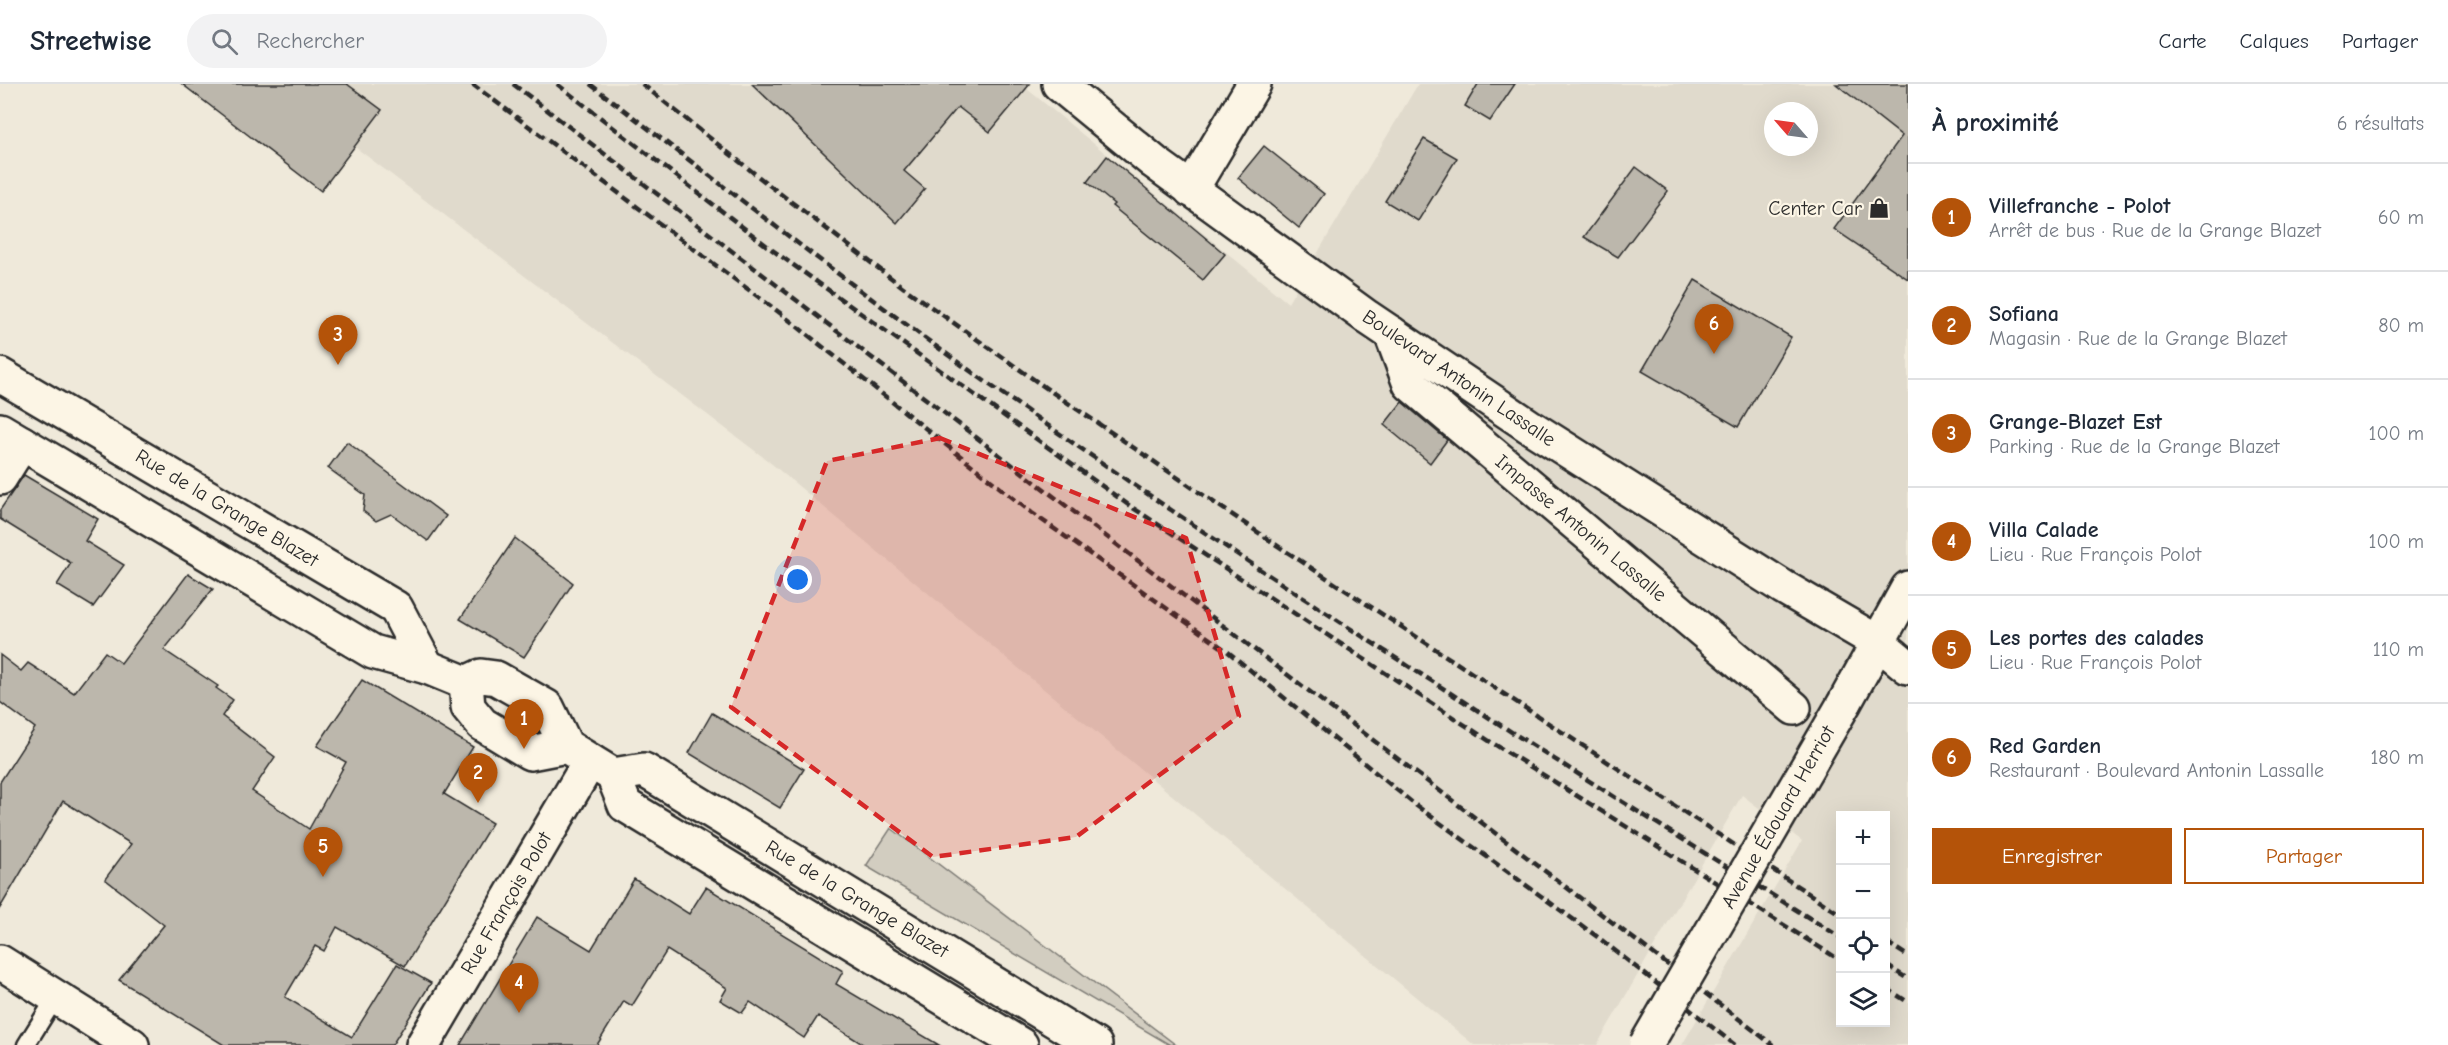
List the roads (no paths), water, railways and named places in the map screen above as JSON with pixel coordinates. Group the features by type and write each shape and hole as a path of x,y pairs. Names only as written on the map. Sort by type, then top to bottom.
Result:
{"street":[{"name":"Boulevard Antonin Lassalle","path":"1059,84 1191,190 1391,333 1529,426 1773,581 1879,643 1908,667"},
{"path":"1191,190 1254,84"},
{"name":"Impasse Antonin Lassalle","path":"1391,333 1410,384 1794,708"},
{"name":"Rue de la Grange Blazet","path":"0,375 396,609 427,667"},
{"path":"0,478 11,437 373,652 427,667 466,683"},
{"name":"Avenue Édouard Herriot","path":"1646,1045 1879,643 1908,588"},
{"name":"Rue de la Grange Blazet","path":"1021,1045 624,805 590,761 547,707 496,678 481,676 466,683 468,707 482,724 530,753 590,761 644,770 1095,1045"},
{"name":"Rue François Polot","path":"423,1045 590,761"},
{"path":"0,962 132,1045"}],"lane":[{"path":"26,1045 56,997"}],"railway":[{"path":"472,84 784,316 1032,513 1227,651 1414,804 1599,938 1735,1045"},
{"path":"513,84 1773,1045"},
{"path":"557,84 771,249 1130,506 1494,744 1836,958"},
{"path":"590,84 798,244 1010,399 1112,470 1421,674 1836,935"},
{"path":"642,84 907,290 1046,388 1281,548 1836,911"},
{"path":"1890,945 1908,956"},
{"path":"1890,968 1908,979"},
{"path":"1890,991 1908,1002"}],"place":[{"name":"Center Car","path":"1879,208"},
{"name":"Red Garden","path":"1714,354"},
{"name":"Grange-Blazet Est","path":"338,365"},
{"name":"Villefranche - Polot","path":"524,749"},
{"name":"Sofiana","path":"478,803"},
{"name":"Les portes des calades","path":"323,877"},
{"name":"Villa Calade","path":"519,1013"}]}
